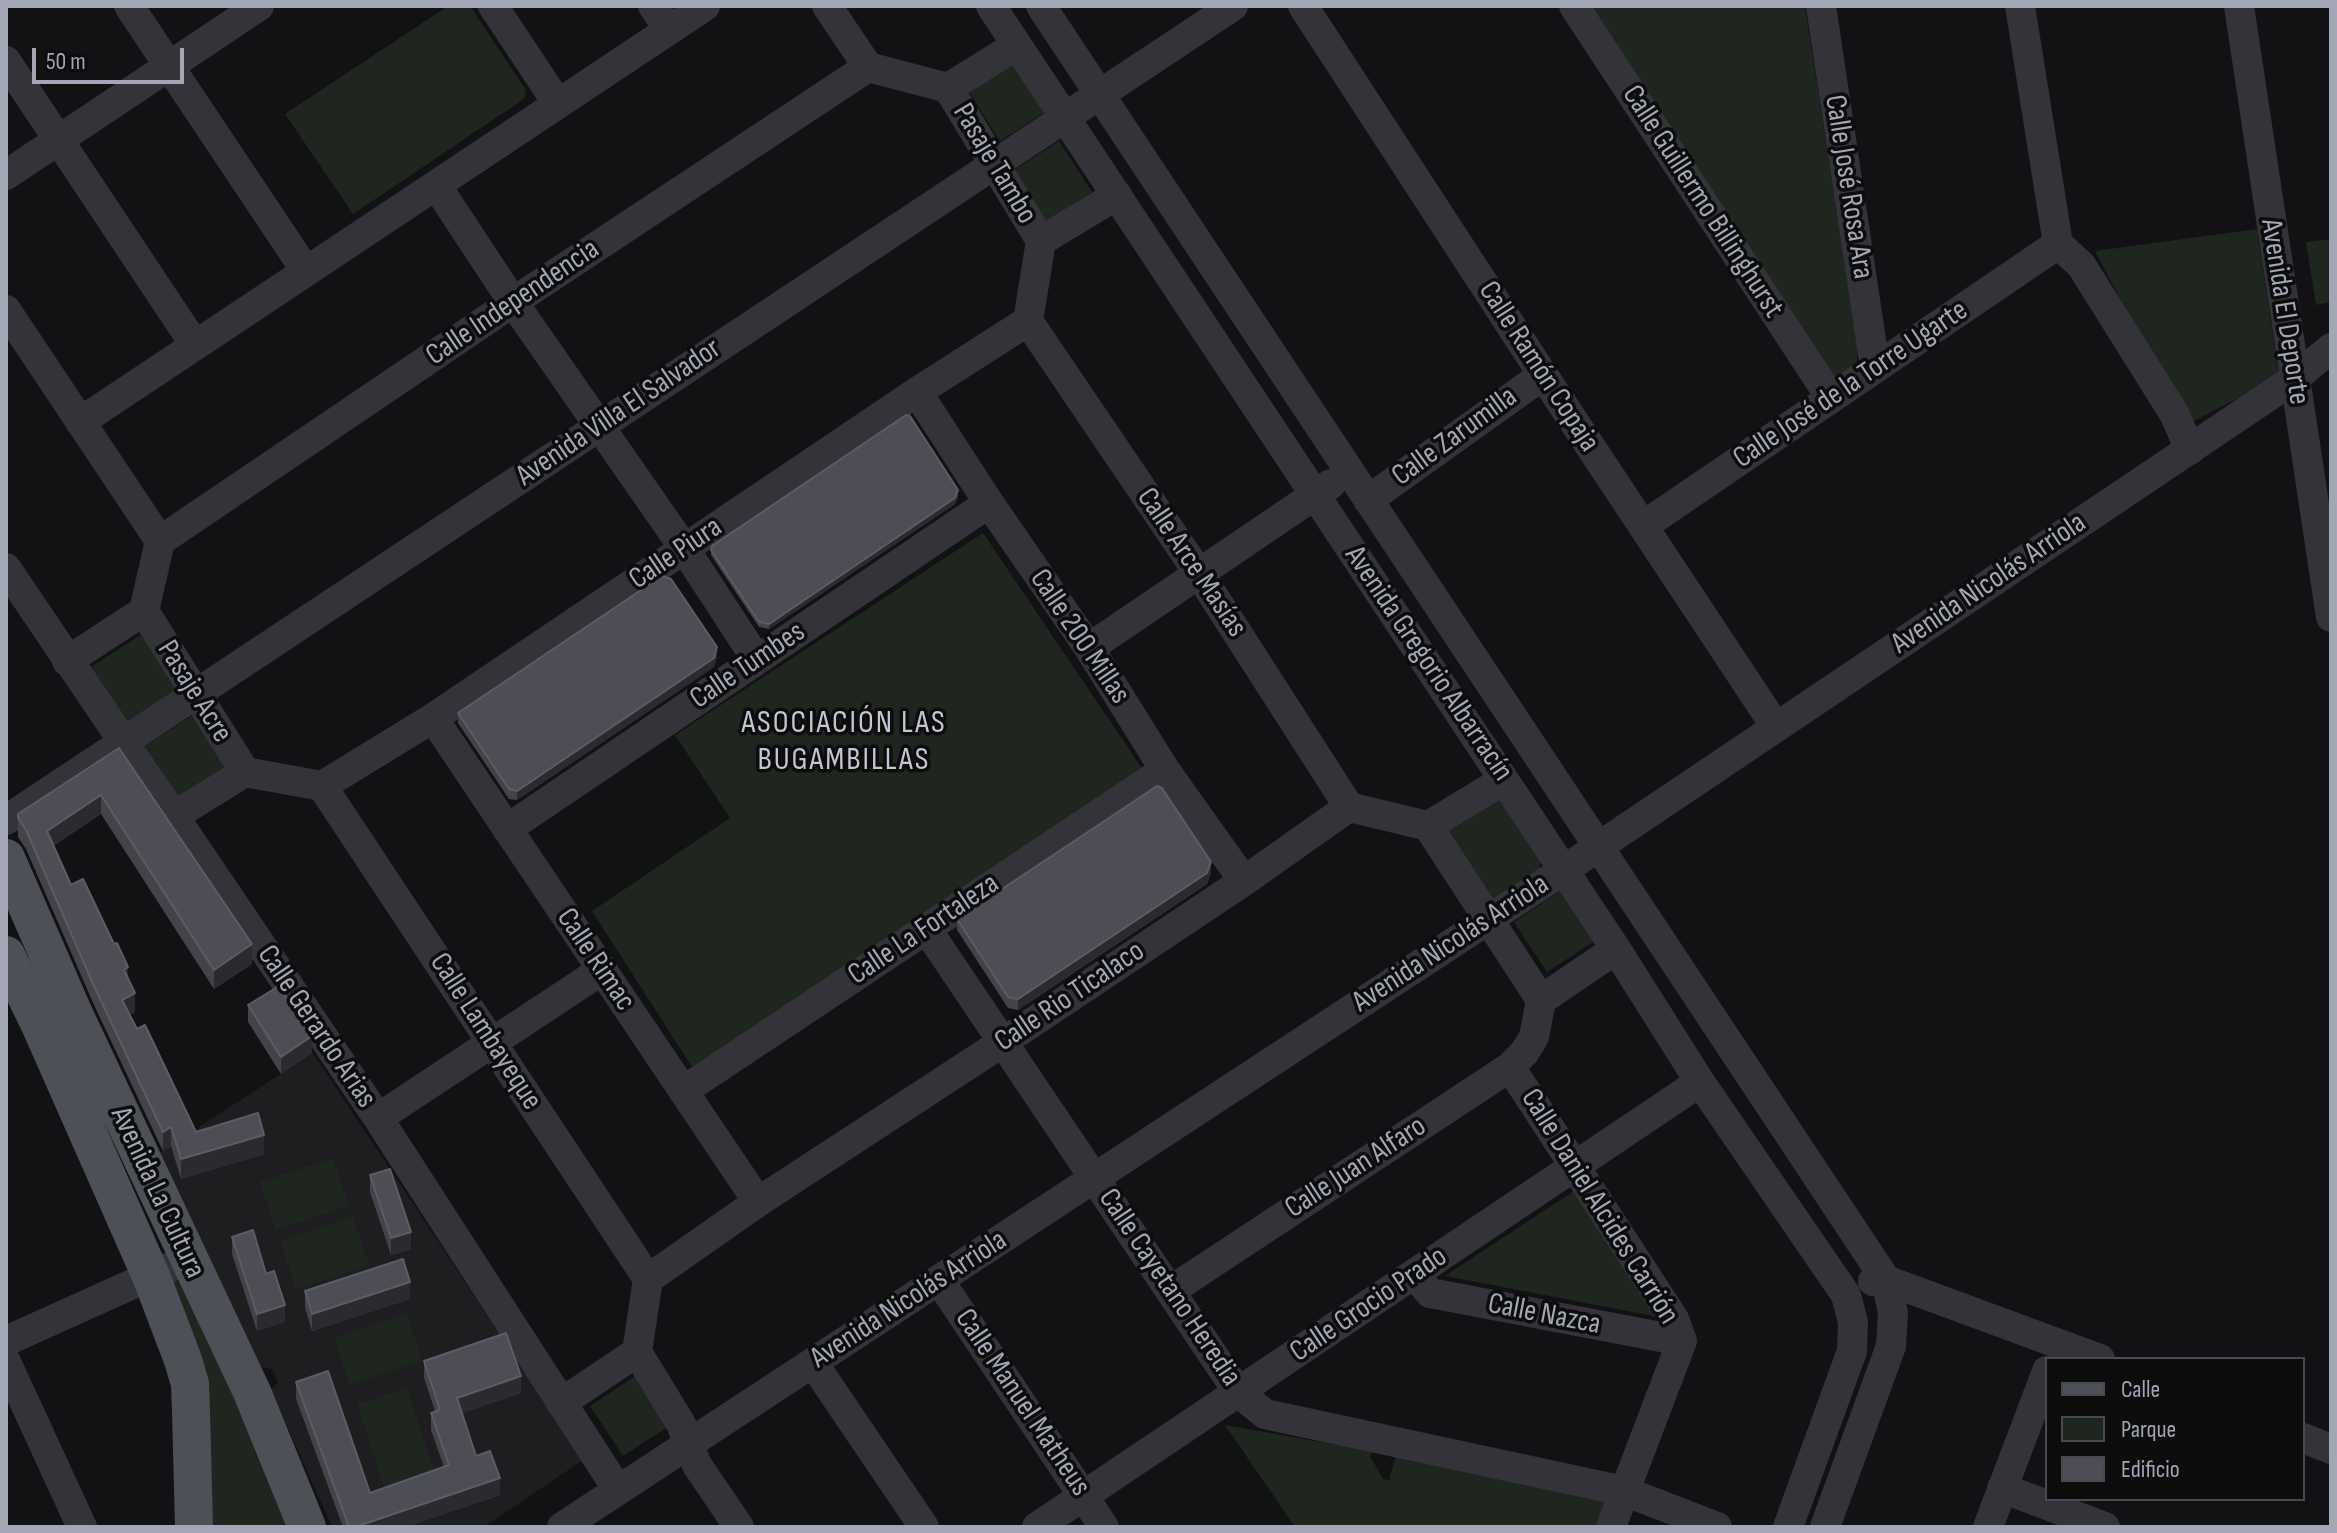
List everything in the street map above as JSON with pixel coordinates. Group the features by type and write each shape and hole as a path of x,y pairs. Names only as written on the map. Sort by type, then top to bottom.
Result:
{"main road":[{"name":"Avenida La Cultura","path":"6,858 57,1020 190,1384 194,1527"},
{"name":"Avenida La Cultura","path":"6,955 57,1020 188,1259 252,1392 307,1527"}],"street":[{"path":"129,6 306,271"},
{"path":"6,175 259,6"},
{"path":"493,6 558,104"},
{"path":"80,422 558,104 661,18 705,6"},
{"path":"827,6 868,67 948,88 1017,45"},
{"name":"Avenida Gregorio Albarracín","path":"991,6 1564,870 1700,1082 1839,1283 1851,1308 1852,1351 1788,1527"},
{"name":"Avenida Gregorio Albarracín","path":"1041,6 1886,1280"},
{"name":"Avenida Villa El Salvador","path":"6,820 1233,6"},
{"name":"Calle Ramón Copaja","path":"1303,6 1776,727"},
{"name":"Calle Guillermo Billinghurst","path":"1574,6 1831,398"},
{"name":"Calle José Rosa Ara","path":"1821,6 1875,367"},
{"path":"2020,6 2058,244 2081,265 2175,415 2190,450"},
{"name":"Avenida El Deporte","path":"2239,6 2331,617"},
{"path":"6,61 195,345"},
{"name":"Calle Independencia","path":"160,541 868,67"},
{"name":"Pasaje Tambo","path":"948,88 1041,241"},
{"path":"436,185 757,660"},
{"path":"1028,321 1041,241 1117,195"},
{"name":"Calle José de la Torre Ugarte","path":"1643,526 2058,244"},
{"path":"6,310 160,541 144,611 67,661"},
{"name":"Calle Piura","path":"322,786 433,718 917,392 1028,321"},
{"name":"Calle Arce Masías","path":"1028,321 1200,575 1349,807"},
{"name":"Avenida Nicolás Arriola","path":"562,1527 1564,870 2190,450 2294,379 2331,348"},
{"name":"Calle Zarumilla","path":"1368,500 1543,375"},
{"name":"Calle 200 Millas","path":"917,392 1089,648 1165,770 1244,881"},
{"name":"Calle Zarumilla","path":"1089,648 1349,471"},
{"name":"Calle Tumbes","path":"507,829 989,503"},
{"name":"Calle Gerardo Arias","path":"6,568 378,1118 618,1490"},
{"name":"Pasaje Acre","path":"144,611 245,772"},
{"name":"Calle Rimac","path":"433,718 758,1202"},
{"name":"Calle La Fortaleza","path":"683,1091 1165,770"},
{"path":"174,816 245,772 322,786"},
{"path":"1428,826 1504,780"},
{"name":"Calle Lambayeque","path":"322,786 648,1279"},
{"path":"1349,807 1428,826 1541,1000 1616,949"},
{"name":"Calle Rio Ticalaco","path":"648,1279 758,1202 1244,881 1349,807"},
{"name":"Calle Cayetano Heredia","path":"926,928 1238,1392 1265,1414 1624,1491 1717,1527"},
{"path":"378,1118 602,970"},
{"name":"Calle Juan Alfaro","path":"1170,1291 1510,1067 1534,1037 1541,1000"},
{"name":"Calle Daniel Alcides Carrión","path":"1510,1067 1674,1319 1682,1341 1611,1527"},
{"name":"Calle Grocio Prado","path":"1037,1527 1700,1082"},
{"path":"6,1341 188,1259"},
{"name":"Calle Nazca","path":"1414,1274 1430,1293 1682,1341"},
{"path":"648,1279 637,1352 681,1424 697,1465 739,1527"},
{"name":"Calle Manuel Matheus","path":"939,1280 1104,1527"},
{"path":"1825,1527 1891,1346 1893,1313 1886,1280"},
{"path":"1839,1283 1886,1280 2055,1351 2089,1357"},
{"path":"561,1403 637,1352"},
{"path":"6,1362 82,1527"},
{"path":"813,1363 924,1527"},
{"path":"1988,1527 2045,1376"},
{"path":"2305,1439 2331,1449"},
{"path":"2002,1488 2105,1527"}],"shaded area":[{"path":"313,1053 583,1460 484,1527 332,1527 271,1390 278,1382 272,1369 261,1367 159,1153"}],"green space":[{"path":"448,6 470,6 526,90 524,99 353,214 285,114"},
{"path":"1585,6 1805,6 1858,349 1856,368 1846,379 1831,378"},
{"path":"1012,60 1045,112 1000,141 967,89"},
{"path":"1059,141 1092,192 1046,222 1013,171"},
{"path":"2257,229 2279,377 2186,425 2095,251"},
{"path":"2331,239 2331,302 2316,305 2306,242"},
{"path":"983,533 1145,773 835,978 692,1067 592,911 730,818 675,735"},
{"path":"145,632 183,686 124,724 88,669"},
{"path":"196,713 230,763 178,797 145,746"},
{"path":"1502,795 1541,853 1540,872 1487,905 1441,835"},
{"path":"1565,888 1598,939 1547,972 1514,922"},
{"path":"333,1158 349,1206 276,1230 260,1182"},
{"path":"1574,1191 1659,1317 1445,1276"},
{"path":"353,1217 369,1265 296,1289 280,1241"},
{"path":"176,1280 183,1285 293,1527 204,1527 171,1283"},
{"path":"407,1313 422,1361 350,1385 334,1338"},
{"path":"641,1372 674,1423 623,1456 590,1406"},
{"path":"407,1388 436,1477 386,1493 357,1404"},
{"path":"1225,1425 1372,1451 1370,1456 1383,1479 1389,1480 1396,1455 1608,1502 1599,1527 1295,1527"}],"building":[{"path":"906,415 910,416 958,490 955,498 769,624 759,622 711,550 712,546"},
{"path":"662,576 671,579 717,647 714,658 517,791 509,789 458,713"},
{"path":"119,748 252,944 214,970 101,795 47,831 71,885 83,879 114,944 117,943 128,967 124,970 135,993 122,1000 137,1029 145,1025 196,1132 258,1113 264,1135 181,1159 171,1127 163,1132 18,818 18,814"},
{"path":"1157,786 1162,788 1211,862 1207,873 1018,999 1008,997 957,919"},
{"path":"279,986 312,1036 281,1057 248,1005"},
{"path":"390,1169 411,1232 391,1238 370,1175"},
{"path":"253,1230 266,1274 274,1271 285,1305 257,1314 232,1237"},
{"path":"403,1259 410,1282 312,1314 305,1291"},
{"path":"506,1333 521,1376 457,1398 476,1456 490,1451 500,1478 349,1527 296,1382 328,1371 370,1493 449,1465 431,1413 440,1410 424,1361"}],"district":[{"name":"ASOCIACIÓN LAS BUGAMBILLAS","path":"844,742"}]}
